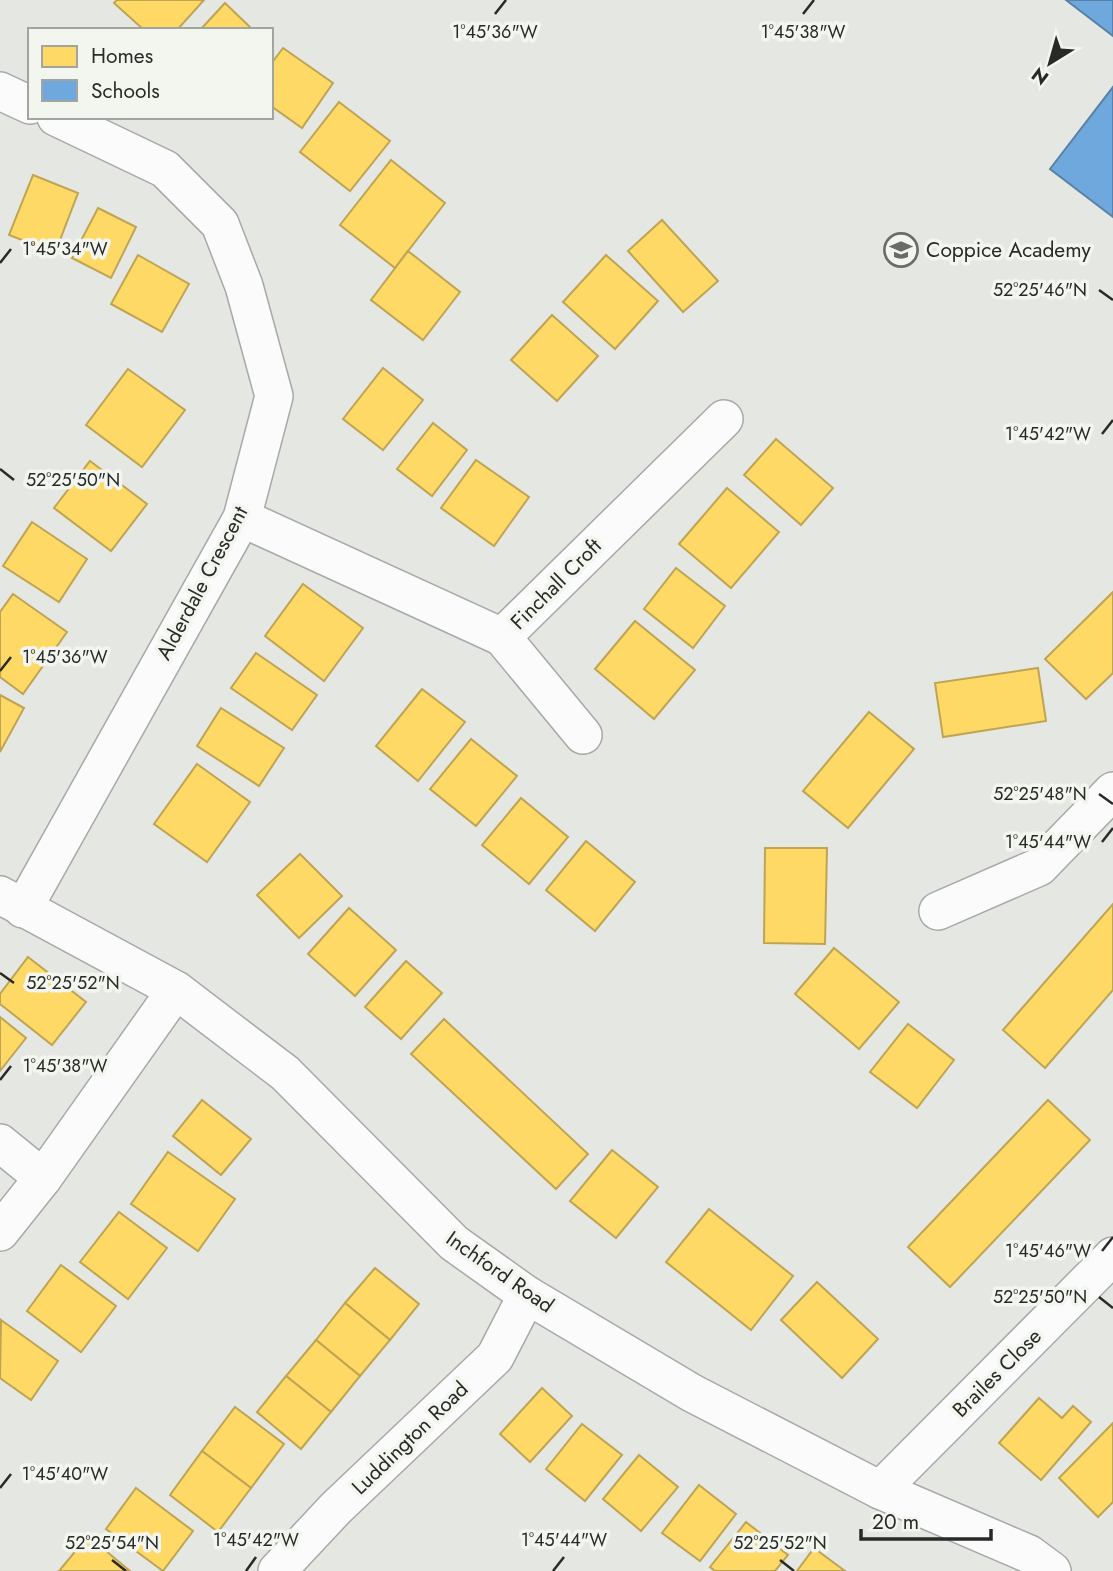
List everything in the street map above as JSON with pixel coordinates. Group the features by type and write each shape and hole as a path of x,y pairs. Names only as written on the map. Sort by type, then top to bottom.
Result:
{"street":[{"path":"0,91 28,104"},
{"name":"Alderdale Crescent","path":"12,902 242,518 274,396 244,286 220,224 165,169 60,119"},
{"name":"Finchall Croft","path":"242,518 502,637 724,419"},
{"path":"502,637 583,735"},
{"path":"938,911 1039,867 1113,791"},
{"name":"Inchford Road","path":"12,902 176,990 285,1073 454,1243 527,1295 692,1393 880,1490 1029,1554 1052,1571"},
{"path":"0,1232 43,1178 176,990"},
{"path":"0,1143 43,1178"},
{"name":"Brailes Close","path":"880,1490 1113,1256"},
{"name":"Luddington Road","path":"277,1571 336,1508 495,1357 527,1295"}],"building: Homes":[{"path":"117,0 204,0 179,28 142,28 114,3"},
{"path":"225,3 251,28 202,28"},
{"path":"283,48 333,83 302,128 273,107 273,61"},
{"path":"339,102 390,141 350,191 300,152"},
{"path":"391,160 445,203 395,268 340,225"},
{"path":"33,175 78,193 55,253 9,235"},
{"path":"98,208 136,227 111,278 72,258"},
{"path":"662,220 718,281 683,312 628,251"},
{"path":"408,251 460,292 423,340 371,300"},
{"path":"138,255 189,284 162,332 111,304"},
{"path":"606,255 658,301 615,349 563,302"},
{"path":"552,315 598,356 557,401 511,360"},
{"path":"383,368 423,400 383,450 343,419"},
{"path":"128,369 185,410 142,467 86,425"},
{"path":"433,423 467,450 432,496 397,469"},
{"path":"776,439 833,488 801,525 744,475"},
{"path":"476,460 529,497 494,546 441,508"},
{"path":"90,461 147,504 111,551 54,508"},
{"path":"727,488 779,532 731,588 679,544"},
{"path":"32,522 87,559 59,602 3,566"},
{"path":"676,568 725,606 693,648 644,609"},
{"path":"303,584 363,628 324,681 265,636"},
{"path":"1113,592 1113,673 1086,699 1045,659"},
{"path":"13,594 67,632 23,694 0,677 0,612"},
{"path":"635,621 695,670 654,719 595,669"},
{"path":"256,653 317,695 292,730 231,688"},
{"path":"1038,668 1046,721 943,737 935,683"},
{"path":"422,689 465,722 418,781 376,746"},
{"path":"0,695 24,708 0,752"},
{"path":"221,708 284,748 259,786 197,746"},
{"path":"869,712 914,749 848,828 803,791"},
{"path":"471,739 517,776 476,826 430,789"},
{"path":"197,764 250,802 207,862 154,824"},
{"path":"521,798 568,837 529,884 482,845"},
{"path":"586,841 635,882 595,931 546,890"},
{"path":"765,848 827,848 825,944 764,943"},
{"path":"300,854 342,896 299,938 257,895"},
{"path":"1113,904 1113,990 1045,1068 1003,1030"},
{"path":"349,908 396,950 355,996 308,954"},
{"path":"834,948 899,1002 859,1049 795,994"},
{"path":"28,957 86,1002 52,1045 0,1004 0,994"},
{"path":"406,961 442,993 401,1039 365,1007"},
{"path":"0,1017 26,1038 0,1071"},
{"path":"444,1019 588,1154 556,1189 411,1054"},
{"path":"908,1024 954,1060 917,1108 870,1072"},
{"path":"202,1100 251,1139 221,1175 173,1136"},
{"path":"1048,1100 1090,1140 950,1287 908,1247"},
{"path":"612,1150 658,1187 616,1238 570,1201"},
{"path":"168,1152 235,1199 198,1251 131,1204"},
{"path":"709,1209 793,1276 751,1330 666,1262"},
{"path":"119,1212 167,1248 128,1299 80,1262"},
{"path":"61,1265 116,1306 81,1352 27,1311"},
{"path":"375,1268 419,1304 390,1340 345,1303"},
{"path":"817,1282 878,1339 842,1378 781,1320"},
{"path":"345,1303 390,1340 360,1376 316,1340"},
{"path":"1,1320 58,1361 31,1400 0,1378"},
{"path":"316,1340 360,1376 331,1412 286,1376"},
{"path":"286,1376 331,1412 301,1449 257,1412"},
{"path":"542,1388 572,1416 530,1462 500,1434"},
{"path":"1039,1398 1062,1418 1073,1406 1091,1422 1041,1480 999,1443"},
{"path":"235,1407 284,1444 251,1488 202,1451"},
{"path":"1113,1423 1113,1502 1098,1517 1059,1478"},
{"path":"582,1424 622,1455 585,1501 546,1469"},
{"path":"202,1451 251,1488 218,1532 170,1495"},
{"path":"639,1455 678,1487 641,1531 603,1499"},
{"path":"699,1485 736,1514 700,1561 662,1533"},
{"path":"136,1488 193,1531 163,1571 106,1529"},
{"path":"746,1522 788,1555 775,1571 715,1571 710,1567"},
{"path":"88,1536 130,1571 59,1571"},
{"path":"814,1548 845,1571 797,1571"}],"building: Schools":[{"path":"1066,0 1113,0 1113,36"},
{"path":"1113,87 1113,217 1050,169"}],"place":[{"name":"Coppice Academy","path":"901,250"}]}
